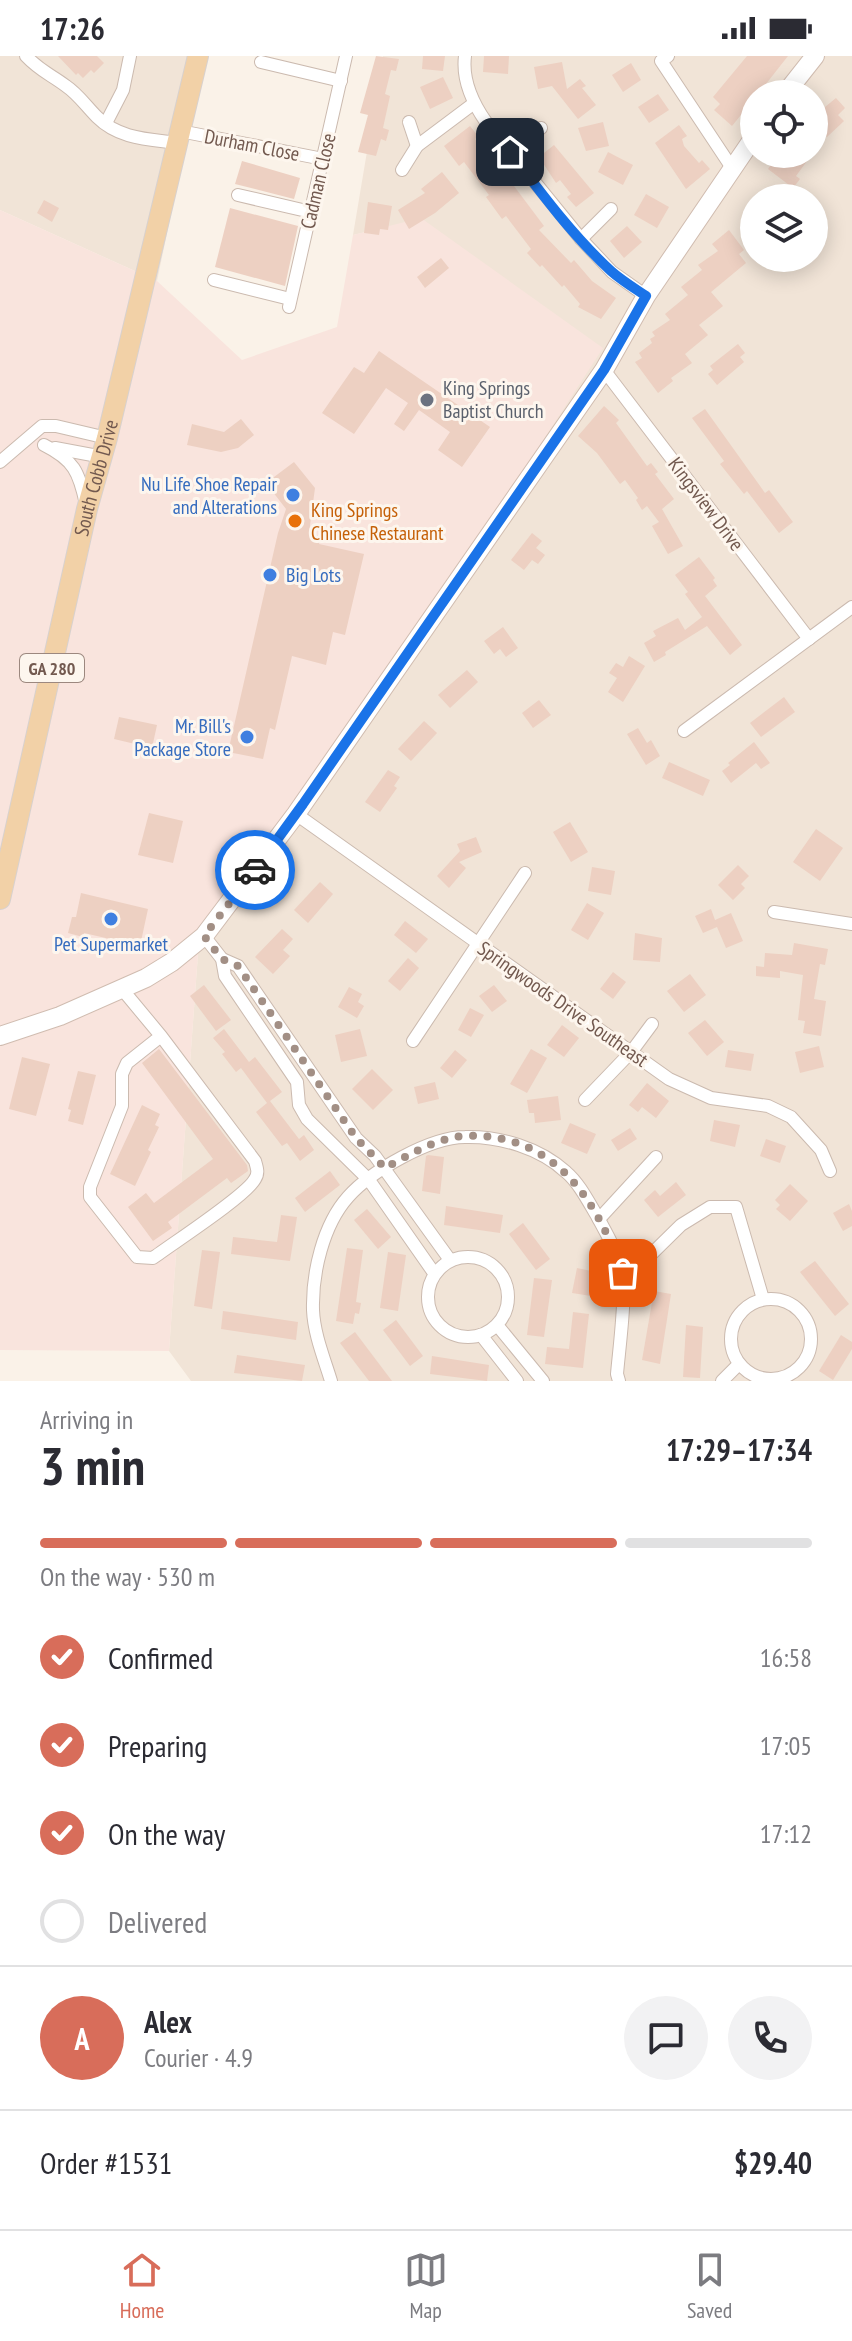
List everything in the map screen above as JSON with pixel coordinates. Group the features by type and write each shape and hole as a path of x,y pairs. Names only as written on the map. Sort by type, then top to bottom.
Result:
{"main road":[{"name":"South Cobb Drive","path":"0,899 87,509 105,448 198,56"}],"street":[{"path":"26,56 106,123 123,90 130,56"},
{"name":"Cadman Close","path":"214,280 289,303 346,56"},
{"path":"465,56 463,70 473,104 546,200 581,239 612,272 646,296"},
{"path":"668,56 661,61 732,168"},
{"path":"796,80 815,56"},
{"path":"261,62 341,81"},
{"path":"402,170 417,146 473,104"},
{"path":"409,122 417,146"},
{"name":"Durham Close","path":"106,123 127,136 179,137 323,159"},
{"path":"510,152 541,128"},
{"path":"0,1036 60,1016 122,989 172,962 204,936 296,814 604,370 646,296 740,157"},
{"path":"238,195 311,212"},
{"path":"581,239 611,209"},
{"name":"Kingsview Drive","path":"604,370 809,639"},
{"path":"0,462 42,426 56,426 105,448"},
{"path":"31,437 60,453 76,470 87,509"},
{"path":"44,445 105,448"},
{"path":"684,731 852,607"},
{"name":"Springwoods Drive Southeast","path":"296,814 669,1079 711,1098 768,1106 791,1117 821,1150 830,1171"},
{"path":"413,1041 525,873"},
{"path":"774,912 852,924"},
{"path":"204,936 222,959 225,976 297,1082 299,1105 307,1119 369,1180 434,1273"},
{"path":"222,959 238,966 356,1138 385,1168 450,1260"},
{"path":"122,989 161,1036 255,1161 258,1172 255,1182 225,1205 153,1258 144,1259 137,1257 90,1197 90,1187 122,1106 122,1074 127,1063 161,1036"},
{"path":"585,1100 632,1051 652,1024"},
{"path":"267,1038 281,1029"},
{"path":"331,1381 313,1310 325,1234 348,1197 385,1168 428,1145 463,1136 507,1141 545,1156 567,1173 599,1219 623,1273 617,1380"},
{"path":"599,1219 656,1157"},
{"path":"623,1282 681,1225 710,1207 736,1207 763,1299"},
{"path":"466,1256 481,1258 495,1267 505,1280 508,1295 506,1311 497,1325 481,1335 467,1337 453,1334 440,1326 432,1315 428,1301 429,1286 434,1273 450,1260 466,1256"},
{"path":"763,1299 788,1303 806,1320 810,1332 806,1357 788,1375 762,1378 739,1364 733,1352 733,1325 750,1304 763,1299"},
{"path":"497,1325 543,1381"},
{"path":"481,1335 517,1381"},
{"path":"722,1381 739,1364"}],"shaded area":[{"path":"0,56 204,56 157,281 0,210"},
{"path":"383,56 852,56 852,1381 191,1381 169,1351 199,940 421,219 353,235"},
{"path":"0,210 157,281 242,360 337,327 353,235 421,218 603,348 483,533 199,940 169,1351 0,1350"}],"building":[{"path":"58,56 97,56 104,63 83,78"},
{"path":"376,56 399,59 396,71 391,70 385,94 390,96 383,128 389,130 386,141 381,139 376,156 358,152 368,115 360,113"},
{"path":"423,56 445,56 443,71 422,69"},
{"path":"484,56 509,56 508,74 483,72"},
{"path":"747,56 788,56 769,80 740,80 740,116 732,126 714,110 720,104 713,97"},
{"path":"562,62 567,89 580,79 586,86 582,88 596,105 578,119 552,86 538,89 534,67"},
{"path":"631,63 641,80 623,92 612,75"},
{"path":"443,77 453,98 430,109 420,87"},
{"path":"658,94 669,110 649,123 638,107"},
{"path":"836,98 845,108 838,115 844,121 828,136 828,105"},
{"path":"603,122 609,146 586,151 578,128"},
{"path":"679,125 687,136 682,139 684,146 699,163 702,160 710,169 686,189 655,143"},
{"path":"470,126 487,156 490,154 544,226 539,230 571,263 574,260 592,281 616,298 601,319 578,307 580,304 564,285 562,287 527,253 531,249 506,216 502,219 486,197 489,195 464,162 459,166 444,146"},
{"path":"554,145 594,193 576,207 567,197 571,194 560,180 556,183 539,157"},
{"path":"608,152 633,165 623,185 598,172"},
{"path":"242,161 300,178 294,199 235,184"},
{"path":"802,168 796,176 800,179 796,184 788,184 768,169"},
{"path":"442,172 459,193 409,229 398,210 425,193 421,189"},
{"path":"646,194 669,207 657,228 634,215"},
{"path":"44,200 59,208 52,222 37,213"},
{"path":"368,202 392,206 388,230 380,229 379,235 364,233"},
{"path":"230,208 298,226 285,286 215,267"},
{"path":"627,226 642,242 624,258 610,241"},
{"path":"729,230 740,245 740,268 711,292 723,306 699,325 708,335 685,354 692,363 671,378 673,381 658,393 635,362 642,358 639,353 652,343 650,339 655,336 652,332 670,320 665,314 688,295 681,287 702,270 698,265 718,251 712,244"},
{"path":"441,258 449,268 425,288 417,277"},
{"path":"738,344 745,353 740,357 744,362 717,385 708,374 713,370 710,366"},
{"name":"King Springs Baptist Church","path":"379,351 490,427 462,467 438,450 450,432 419,410 404,431 394,424 408,403 386,388 354,434 322,413 354,367 364,373"},
{"path":"604,406 619,420 616,423 647,466 651,463 658,472 655,474 674,499 662,509 683,546 668,554 652,526 659,522 647,506 642,510 636,500 638,498 625,480 620,484 597,453 578,436"},
{"path":"705,409 765,493 769,490 793,522 779,533 747,491 744,494 720,464 724,461 692,418"},
{"path":"241,419 254,435 238,448 221,452 187,445 192,424 224,432"},
{"path":"294,462 315,488 309,533 321,536 319,544 364,554 345,635 333,632 326,665 292,656 275,730 270,728 263,759 228,752 286,509 266,483"},
{"path":"532,533 542,541 536,548 545,555 538,564 532,560 524,570 511,560"},
{"path":"699,557 715,578 713,580 717,586 705,596 742,645 730,655 707,626 654,662 644,643 656,636 653,631 678,618 685,630 702,617 675,575"},
{"path":"503,627 518,648 506,657 500,649 494,654 484,641"},
{"path":"629,656 645,666 623,702 608,692 617,678 609,673 616,663 623,667"},
{"path":"467,670 478,682 450,708 438,695"},
{"path":"784,697 795,712 761,737 750,723"},
{"path":"539,700 551,715 533,728 522,713"},
{"path":"119,717 157,725 152,748 114,739"},
{"path":"424,721 437,733 411,761 398,749"},
{"path":"638,728 647,743 651,740 660,756 646,765 627,734"},
{"path":"754,742 770,763 761,769 756,763 731,783 722,771"},
{"path":"669,762 710,780 703,796 662,778"},
{"path":"388,770 400,777 394,786 397,788 380,812 365,802"},
{"path":"149,813 183,821 173,863 138,855"},
{"path":"570,822 588,852 571,862 553,832"},
{"path":"816,829 843,848 820,881 793,862"},
{"path":"476,837 482,852 459,862 466,868 449,888 437,876 460,851 457,844"},
{"path":"738,865 749,876 741,884 745,888 733,900 718,885"},
{"path":"592,867 615,871 611,895 588,891"},
{"path":"320,882 333,894 308,923 294,910"},
{"path":"81,893 148,909 140,946 84,933 83,937 68,933 72,917 76,917"},
{"path":"587,903 604,913 588,940 571,930"},
{"path":"711,909 715,920 731,913 743,941 726,948 717,927 703,933 695,916"},
{"path":"405,921 428,939 416,953 394,935"},
{"path":"282,929 293,939 283,950 290,956 273,974 255,957"},
{"path":"635,933 662,938 660,962 633,960"},
{"path":"794,943 828,949 825,965 820,964 814,999 826,1001 821,1036 803,1033 805,1021 798,1020 803,975 780,971 780,978 756,976 756,966 764,967 765,953 792,955"},
{"path":"408,958 419,968 400,991 388,981"},
{"path":"613,972 626,982 613,999 600,989"},
{"path":"690,974 706,995 684,1012 667,991"},
{"path":"204,985 231,1020 216,1031 190,996"},
{"path":"494,985 507,1001 492,1012 479,996"},
{"path":"349,987 362,994 358,1002 364,1006 357,1018 338,1007"},
{"path":"470,1008 484,1015 471,1037 458,1030"},
{"path":"705,1020 724,1042 707,1056 688,1033"},
{"path":"562,1025 579,1038 564,1057 547,1045"},
{"path":"224,1029 249,1062 255,1057 282,1092 270,1101 299,1139 304,1135 314,1150 300,1161 287,1143 282,1146 256,1112 267,1103 241,1068 236,1072 222,1054 225,1052 213,1038"},
{"path":"360,1029 367,1056 341,1062 335,1035"},
{"path":"819,1046 824,1067 800,1073 795,1052"},
{"path":"159,1049 247,1165 248,1171 231,1183 227,1178 168,1222 172,1228 153,1241 128,1207 146,1193 154,1203 213,1159 142,1063"},
{"path":"531,1049 547,1058 527,1093 510,1084"},
{"path":"455,1050 467,1060 452,1078 440,1068"},
{"path":"728,1050 754,1054 751,1071 725,1067"},
{"path":"22,1057 50,1064 36,1116 9,1109"},
{"path":"372,1069 393,1090 373,1110 352,1089"},
{"path":"78,1071 96,1075 83,1125 68,1121"},
{"path":"435,1082 439,1099 418,1104 414,1087"},
{"path":"647,1083 669,1101 656,1118 642,1107 638,1112 629,1105"},
{"path":"558,1096 561,1120 535,1123 527,1100"},
{"path":"142,1105 160,1114 155,1125 159,1127 135,1186 110,1174"},
{"path":"714,1120 740,1125 735,1147 710,1141"},
{"path":"570,1123 596,1134 587,1154 561,1143"},
{"path":"630,1128 637,1139 618,1151 611,1140"},
{"path":"766,1139 786,1146 780,1163 760,1156"},
{"path":"428,1155 444,1157 440,1194 422,1191"},
{"path":"330,1171 340,1185 305,1212 295,1198"},
{"path":"676,1182 686,1195 658,1217 644,1200 655,1190 660,1196"},
{"path":"790,1184 808,1201 790,1221 776,1209 780,1205 775,1200"},
{"path":"849,1204 852,1226 843,1231 833,1213"},
{"path":"446,1206 503,1215 500,1233 444,1225"},
{"path":"367,1209 391,1237 378,1249 354,1220"},
{"path":"281,1215 297,1217 290,1261 231,1254 233,1237 277,1242"},
{"path":"523,1223 550,1259 536,1270 509,1234"},
{"path":"347,1248 363,1250 356,1302 361,1303 353,1324 336,1321"},
{"path":"202,1250 220,1252 212,1309 194,1306"},
{"path":"388,1252 406,1255 398,1311 380,1308"},
{"path":"815,1261 849,1304 835,1316 800,1272"},
{"path":"577,1268 596,1272 591,1296 572,1293"},
{"path":"534,1278 552,1280 544,1337 527,1335"},
{"path":"654,1291 671,1294 660,1364 642,1360"},
{"path":"223,1311 298,1322 296,1340 221,1329"},
{"path":"573,1312 589,1314 583,1368 545,1364 547,1347 569,1349"},
{"path":"396,1320 423,1356 410,1366 383,1330"},
{"path":"686,1325 703,1327 700,1378 683,1377"},
{"path":"355,1332 392,1381 369,1381 340,1343"},
{"path":"841,1335 852,1342 852,1349 833,1380 819,1371"},
{"path":"237,1355 305,1365 302,1381 234,1373"},
{"path":"432,1356 489,1365 487,1381 430,1374"}],"way so far":[{"path":"255,870 204,936 222,959 238,966 356,1138 385,1168 428,1145 463,1136 507,1141 545,1156 567,1173 588,1200 611,1241 623,1273"}],"place":[{"name":"King Springs Baptist Church","path":"427,400"},
{"name":"Nu Life Shoe Repair and Alterations","path":"293,495"},
{"name":"King Springs Chinese Restaurant","path":"295,521"},
{"name":"Big Lots","path":"270,575"},
{"name":"Mr. Bill's Package Store","path":"247,737"},
{"name":"Pet Supermarket","path":"111,919"}],"route":[{"path":"255,870 604,370 646,296 612,272 546,200 510,152"}]}
